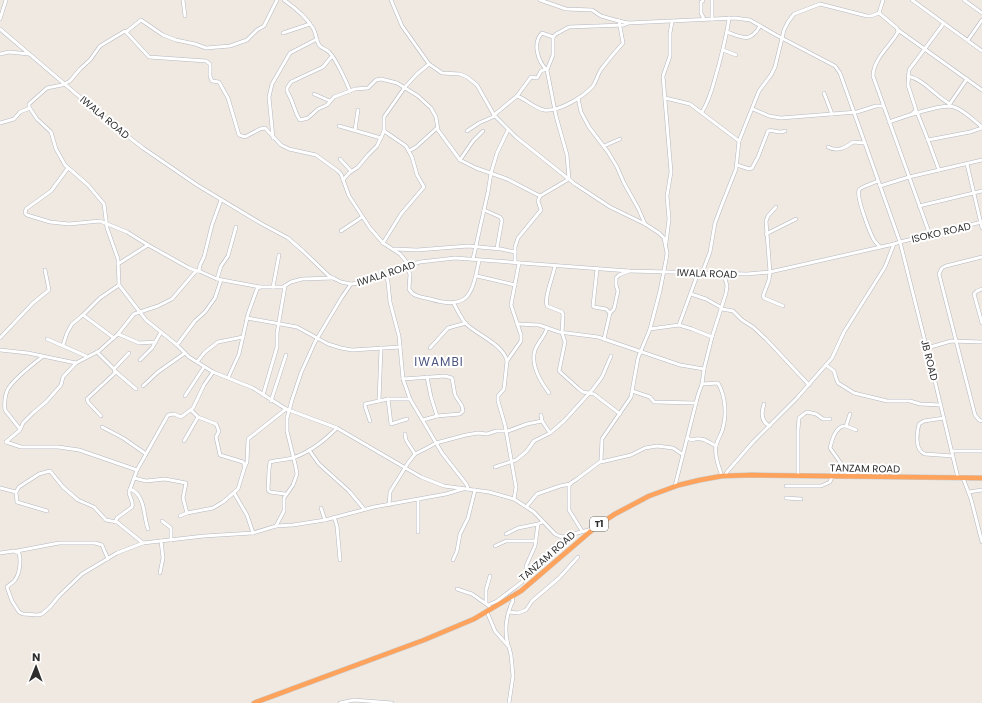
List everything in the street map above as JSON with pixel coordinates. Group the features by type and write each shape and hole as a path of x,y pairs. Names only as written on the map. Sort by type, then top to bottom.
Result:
{"highway":[{"name":"TANZAM ROAD","path":"254,703 437,635 487,612 512,597 539,576 592,529 649,496 675,486 724,476 752,475 982,478"}],"street":[{"path":"0,19 6,0"},
{"path":"183,0 185,16"},
{"path":"277,0 264,26 256,30 247,40 230,46 206,48 176,40 163,35 141,20 126,32 123,32 100,46 90,60 70,81 66,84 52,86 45,89 29,105 38,121 50,132 56,149 68,168 88,185 104,204 106,223 116,253 119,285 138,312 146,320 185,353 213,372 245,385 287,410 337,428 431,482 444,486 489,492 514,498 534,512 542,522 559,536 563,537 592,529"},
{"path":"284,0 297,10 310,24 322,48 329,52 332,56 350,91"},
{"path":"391,0 402,26 429,64 442,73 460,74 467,77 477,85 495,116 508,130 569,179 610,207 645,224 661,235 666,244"},
{"path":"517,96 541,109 555,110 578,98 593,86 600,70 623,43 619,23 601,16 592,10 566,9 540,0"},
{"path":"712,0 712,19"},
{"path":"912,0 982,51"},
{"path":"964,0 982,14"},
{"path":"703,1 701,2 701,8 704,19"},
{"path":"679,326 691,294 710,252 718,215 737,164 739,142 759,91 775,67 786,26 792,16 817,4 823,4 871,16 879,13 884,1"},
{"path":"879,13 898,30 981,89 982,84"},
{"path":"702,112 711,96 723,50 729,18"},
{"name":"JB ROAD","path":"546,70 537,54 539,37 542,33 553,37 569,27 729,18 750,20 837,68 845,85 900,242 953,456 961,478 969,492 982,542"},
{"path":"968,40 982,20"},
{"path":"599,463 602,459 601,441 603,436 631,397 636,363 650,329 666,260 669,220 668,192 671,172 663,76 670,56 670,33 672,22"},
{"path":"912,114 916,110 908,85 910,68 944,23"},
{"path":"284,34 310,24"},
{"path":"727,32 743,37 750,37 754,36 760,26"},
{"name":"IWALA ROAD","path":"0,29 105,118 143,148 221,200 288,238 329,276 351,284 367,282 408,266 436,260 473,259 629,271 747,274 770,272 900,242"},
{"path":"898,30 897,34 879,59 873,72 874,82 930,235"},
{"path":"126,32 140,49 149,57 203,60 208,63 213,82 219,82 228,98 239,135 245,137 263,128 282,145 289,149 316,155 338,171 349,196 370,228 383,243 401,255 408,266 410,274 409,289 413,294 442,303 454,304 468,297 477,276 479,260"},
{"path":"553,37 553,55 546,70 567,155 569,179"},
{"path":"274,138 269,98 272,84 289,54 316,38"},
{"path":"723,50 736,55"},
{"path":"0,54 9,52 29,54"},
{"path":"332,56 323,67 291,82 286,90 300,120 308,118 318,109 327,105 334,97 350,91 367,88 372,82 378,79 397,83 406,87 431,108 436,117 437,128 460,160 476,168 514,182 540,196"},
{"path":"343,180 351,171 358,167 368,154 376,148 384,131 384,116 417,74 429,64"},
{"path":"467,131 479,123 495,116 517,96 531,77 537,78 541,71 546,70"},
{"path":"908,76 918,80 949,105 954,107 982,128"},
{"path":"889,122 917,112 949,105 967,79"},
{"path":"824,93 832,114"},
{"path":"314,94 330,101"},
{"path":"578,98 581,112 589,127 604,146 617,167 645,224"},
{"path":"665,98 687,102 702,112 739,142"},
{"path":"753,109 769,116 781,118 854,112 876,106 883,106"},
{"path":"0,123 14,118 20,112 30,108"},
{"path":"355,130 358,110"},
{"path":"917,112 938,170"},
{"path":"339,126 381,138"},
{"path":"408,150 416,147 437,128"},
{"path":"928,140 970,132 982,128"},
{"path":"473,259 491,173 497,153 508,130"},
{"path":"383,243 404,210 424,187 417,175 408,150 403,143 384,131"},
{"path":"460,160 473,141 483,131"},
{"path":"737,164 749,169 752,168 758,158 768,131 785,131"},
{"path":"604,146 620,139"},
{"path":"828,147 840,149 847,147 853,142 865,143"},
{"path":"340,159 351,171"},
{"path":"880,186 909,177 982,160"},
{"path":"967,164 982,228"},
{"path":"68,168 51,191 26,209 25,214 29,217 50,222 73,224 100,221 106,223 130,234 189,268 221,280 260,287 273,287 285,286 298,280 334,278"},
{"path":"514,263 518,238 540,211 538,201 540,196 569,179"},
{"path":"878,181 860,188 858,191 859,202 862,210 874,239 880,247"},
{"path":"919,206 982,191"},
{"path":"137,470 79,450 52,447 26,447 6,442 20,429 24,422 36,409 46,402 61,386 63,378 76,363 86,356 97,352 114,338 133,315 172,299 198,271 205,255 212,225 221,200"},
{"path":"776,207 766,218 770,272 764,297 783,306"},
{"path":"484,210 502,220 497,248"},
{"path":"341,231 362,217"},
{"path":"766,234 796,219"},
{"name":"ISOKO ROAD","path":"900,242 981,222"},
{"path":"217,279 221,266 228,256 236,227"},
{"path":"702,384 718,383 724,398 723,428 716,446 718,467 724,476 770,426 790,407 833,357 844,332 880,276 894,244"},
{"path":"118,264 148,245"},
{"path":"393,249 417,250 468,246 497,248 515,252"},
{"path":"273,287 279,255"},
{"path":"982,257 946,266 940,272 939,278 975,414 979,420 982,421"},
{"path":"507,361 521,341 521,335 511,305 519,263"},
{"path":"555,266 547,295 546,305 563,313 562,333 564,342 559,371 583,392 594,394 620,414"},
{"path":"597,269 593,306 606,309 610,314"},
{"path":"0,338 33,303 49,290 45,270"},
{"path":"604,339 610,314 614,309 618,291 616,278 619,275 629,271"},
{"path":"675,486 682,454 702,384 704,369 712,338 726,293 727,286 724,274"},
{"path":"386,275 390,302 399,332 403,378 410,398 442,453 468,489"},
{"path":"477,276 515,285"},
{"path":"177,345 195,321 204,314 213,301 221,280"},
{"path":"276,526 284,514 283,500 285,494 293,485 297,471 287,431 287,410 301,373 317,338 351,284"},
{"path":"63,345 69,327 100,298 119,285"},
{"path":"263,395 276,347 285,286"},
{"path":"228,378 239,354 255,291 260,287"},
{"path":"982,289 974,294 982,324"},
{"path":"691,294 706,299 722,309 733,311 766,339 809,385"},
{"path":"454,304 466,323 480,336 498,346 506,356 507,361 504,389 498,396 498,401 512,462 516,488 514,498"},
{"path":"83,315 114,338"},
{"path":"247,318 297,327 317,338 346,349 400,347"},
{"path":"430,348 448,328 466,323"},
{"path":"517,324 538,325 562,333 604,339 680,365 704,369"},
{"path":"650,329 679,326 692,329 712,338"},
{"path":"547,328 536,347 534,354 537,373 549,393"},
{"path":"140,360 152,348 161,332"},
{"path":"118,334 139,343 156,342"},
{"path":"197,362 205,352 218,342 243,337"},
{"path":"47,339 86,356"},
{"path":"927,348 955,341 982,342"},
{"path":"379,401 381,348"},
{"path":"0,350 28,353 76,363"},
{"path":"97,352 114,370 136,389"},
{"path":"101,416 87,399 114,375 114,370 129,353"},
{"path":"143,386 158,372 185,353"},
{"path":"271,401 286,355"},
{"path":"495,467 512,462 526,452 534,441 550,433 564,421 590,393 602,377 611,356"},
{"path":"20,429 5,410 7,392 11,385 20,376 42,357"},
{"path":"826,365 834,371 838,383 854,394 888,401 910,401 920,404 941,404"},
{"path":"185,396 204,367"},
{"path":"115,522 117,518 132,507 133,504 129,495 137,470 168,415 174,414 181,417 191,410 204,385 213,372"},
{"path":"403,378 413,379 427,377 452,377 456,399 463,408 463,411 460,414 437,416 423,420"},
{"path":"427,377 437,416"},
{"path":"632,391 650,397 654,402 696,403"},
{"path":"370,421 365,405 388,399 410,398"},
{"path":"388,399 391,424 407,419"},
{"path":"764,404 762,418 764,423 770,426"},
{"path":"191,410 198,417 217,425 219,432 216,438 220,455 243,462 245,466"},
{"path":"180,516 217,506 234,493 239,487 247,462 248,440 287,410"},
{"path":"798,476 799,418 807,412 816,414 823,419 830,419"},
{"path":"846,426 850,414"},
{"path":"541,415 542,421 550,433"},
{"path":"184,441 198,417"},
{"path":"944,418 924,421 920,424 917,435 918,449 921,453 925,454 953,456"},
{"path":"389,505 390,492 415,454 436,443 476,433 487,434 496,431 508,431 527,424 542,421"},
{"path":"849,477 830,448 838,429 842,426 856,430"},
{"path":"102,427 123,438 146,454"},
{"path":"285,494 270,492 268,490 270,463 272,461 293,458 309,450 337,428"},
{"path":"405,434 406,440 415,454"},
{"path":"687,438 692,440 701,438 716,446"},
{"path":"526,506 537,494 570,484 599,463 631,455 645,448 657,446 673,448 682,454"},
{"path":"309,450 319,464 349,491 364,509"},
{"path":"952,451 982,451"},
{"path":"46,511 17,502 15,498 19,487 28,480 44,472 50,471 63,487 78,500 94,507 106,520 119,523 143,543"},
{"path":"786,486 824,485 830,482 832,477"},
{"path":"134,478 146,481 165,479 186,483 183,498 187,513"},
{"path":"570,484 569,510 582,531"},
{"path":"0,488 16,492"},
{"path":"17,551 20,557 18,574 15,581 7,587 7,589 15,607 19,612 31,615 42,614 82,574 117,553 143,543 254,533 276,526 325,520 364,509 446,494 463,488"},
{"path":"130,489 138,494 142,503 148,530"},
{"path":"453,560 457,551 460,534 468,518 475,490"},
{"path":"969,492 982,490"},
{"path":"234,493 247,515 254,533"},
{"path":"786,498 801,499"},
{"path":"418,500 418,532"},
{"path":"321,508 325,520"},
{"path":"334,517 337,526 340,560"},
{"path":"162,521 171,528 171,540"},
{"path":"977,521 982,521"},
{"path":"506,534 518,528 542,522"},
{"path":"487,604 497,601 522,582 526,573 526,566 534,550 538,524"},
{"path":"160,573 163,558 161,541"},
{"path":"495,546 506,542 536,541"},
{"path":"0,553 55,543 95,543 102,545 108,559"},
{"path":"509,612 518,613 528,609 531,603 560,578 578,557"},
{"path":"487,604 486,590 490,576"},
{"path":"457,589 472,594 492,609"},
{"path":"509,703 513,670 506,628 513,601 512,597"},
{"path":"487,612 495,631 509,647"},
{"path":"340,702 354,700 392,703"}],"district":[{"name":"IWAMBI","path":"439,362"}]}
